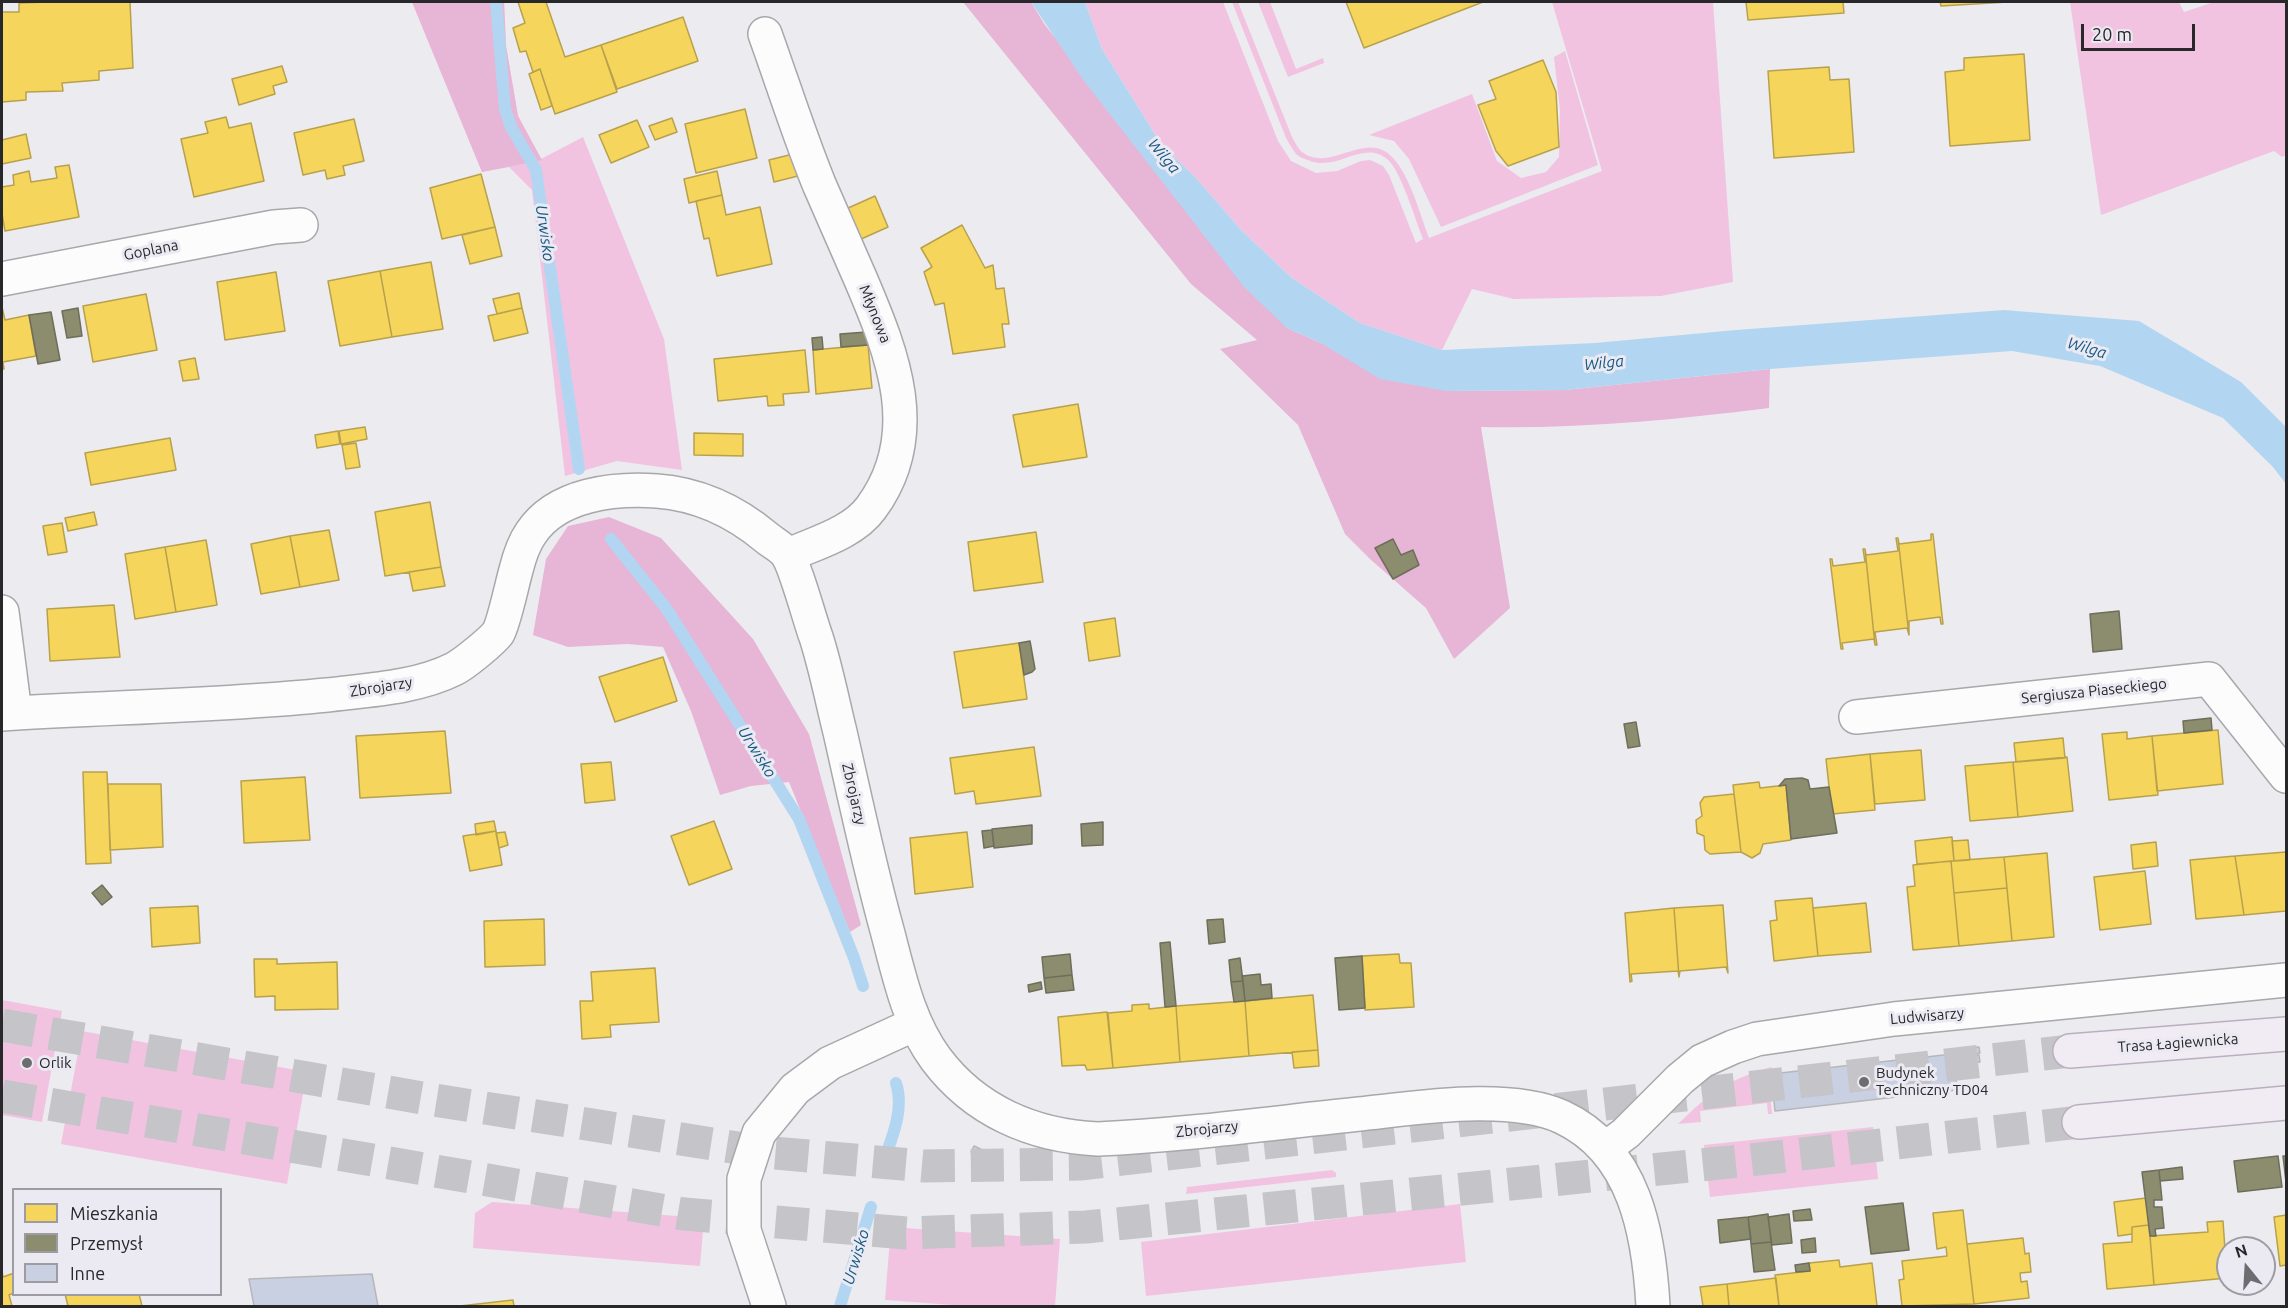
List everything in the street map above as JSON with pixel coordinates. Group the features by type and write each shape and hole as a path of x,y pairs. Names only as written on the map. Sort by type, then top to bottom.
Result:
{"main road":[{"name":"Trasa Łagiewnicka","path":"2070,1051 2286,1034"},
{"path":"2079,1122 2286,1103"}],"street":[{"name":"Młynowa","path":"765,34 818,181 884,332 895,370 902,412 898,448 888,482 870,510 850,527 789,555"},
{"name":"Goplana","path":"2,279 273,227 300,225"},
{"name":"Zbrojarzy","path":"8,714 262,702 381,689 421,680 454,669 472,657 498,632 518,562 529,536 540,521 563,505 587,496 616,491 681,494 715,505 746,520 789,555 822,656 869,864 906,1001 915,1024 937,1060 957,1082 984,1105 1024,1126 1065,1137 1117,1138 1440,1107 1496,1104 1534,1109 1561,1116 1605,1149 1626,1177 1643,1231 1653,1306"},
{"path":"2,612 8,714"},
{"name":"Sergiusza Piaseckiego","path":"1856,717 2210,679 2286,776"},
{"name":"Ludwisarzy","path":"1605,1149 1626,1133 1680,1079 1702,1061 1757,1039 1885,1020 2286,980"},
{"path":"769,1306 744,1230 744,1179 759,1133 795,1089 830,1063 867,1044 915,1024"}],"shaded area":[{"path":"412,2 504,2 506,46 518,116 541,159 583,137 664,339 682,470 617,461 565,476 532,190 509,167 482,172"},
{"path":"412,2 504,2 506,46 518,116 542,160 482,172"},
{"path":"963,2 1031,2 1045,25 1287,328 1446,391 1565,390 1770,369 1769,408 1625,423 1553,427 1481,427 1510,608 1454,659 1426,608 1345,534 1298,425 1220,349 1257,340 1191,284"},
{"path":"1085,2 1223,2 1278,141 1291,161 1316,173 1337,171 1361,161 1370,160 1383,166 1389,175 1416,243 1423,239 1403,185 1387,159 1378,154 1368,153 1329,163 1319,163 1296,154 1286,138 1232,2 1238,2 1292,137 1299,149 1313,157 1325,158 1360,149 1383,150 1393,158 1405,175 1429,238 1602,171 1552,2 1713,2 1733,282 1661,296 1514,299 1472,289 1442,350 1360,323 1292,278 1241,230 1196,178 1161,144 1102,49"},
{"path":"1258,2 1270,2 1296,69 1323,58 1324,63 1288,77"},
{"path":"2070,2 2179,2 2184,12 2214,2 2286,2 2286,155 2282,157 2274,151 2101,215"},
{"path":"1565,51 1598,165 1441,227 1409,159 1394,141 1369,135 1472,94 1497,161 1521,178 1546,172 1559,157 1560,110 1554,57"},
{"path":"609,517 661,538 753,639 809,734 861,925 850,932 789,782 751,786 720,795 691,711 663,647 627,644 568,647 533,635 546,559 568,526"},
{"name":"Orlik","path":"2,1000 62,1011 42,1122 2,1115"},
{"path":"82,1031 307,1072 287,1184 61,1144"},
{"path":"1771,1067 1774,1071 1768,1072 1772,1114 1768,1114 1767,1103 1700,1111 1701,1122 1678,1124 1720,1089 1742,1077"},
{"path":"1873,1127 1878,1179 1710,1197 1704,1145"},
{"path":"1332,1170 1336,1173 1336,1177 1186,1194 1187,1187"},
{"path":"492,1202 704,1218 700,1266 473,1248 475,1213"},
{"path":"1460,1204 1466,1262 1146,1296 1141,1242"},
{"path":"891,1227 1060,1239 1055,1306 967,1306 885,1300"}],"water":[{"name":"Wilga","path":"1031,2 1085,2 1102,49 1161,144 1196,178 1241,230 1292,278 1360,323 1442,350 1595,343 2004,310 2139,321 2241,382 2286,427 2286,484 2273,467 2223,418 2100,366 2012,351 1770,369 1565,390 1446,391 1380,379 1321,343 1287,328 1244,287 1084,81"}],"building: Mieszkania":[{"path":"130,2 133,68 99,71 99,80 62,83 63,91 26,92 26,100 2,102 2,12 19,12 19,3"},
{"path":"518,2 546,2 565,57 601,45 617,92 555,114 540,69 533,72 526,51 520,52 513,28 525,23"},
{"path":"1346,2 1483,2 1364,48"},
{"path":"1746,2 1843,2 1844,13 1748,20"},
{"path":"1940,2 2008,2 1941,6"},
{"path":"683,17 698,61 617,89 601,45"},
{"path":"2024,54 2030,140 1950,146 1945,72 1964,70 1964,58"},
{"path":"1543,60 1556,92 1559,147 1508,166 1496,151 1478,105 1496,99 1489,81"},
{"path":"282,66 287,82 273,86 275,94 239,105 232,79"},
{"path":"1829,67 1830,80 1849,79 1854,152 1774,158 1768,71"},
{"path":"540,69 552,106 541,110 529,74"},
{"path":"745,109 757,158 696,173 685,124"},
{"path":"226,117 229,128 251,123 264,181 194,197 181,139 208,133 205,122"},
{"path":"672,118 677,132 655,140 649,126"},
{"path":"354,119 364,161 343,166 345,175 327,179 325,170 303,175 294,133"},
{"path":"637,120 649,147 611,163 599,135"},
{"path":"26,134 31,158 2,164 2,140"},
{"path":"793,154 798,176 774,182 769,160"},
{"path":"69,165 79,217 5,231 2,214 2,187 14,185 13,175 29,171 31,182 57,178 55,167"},
{"path":"717,171 722,195 689,203 684,179"},
{"path":"481,174 495,227 442,239 430,188"},
{"path":"722,195 726,215 760,207 772,264 717,276 709,238 704,239 696,201"},
{"path":"875,196 888,227 859,240 846,209"},
{"path":"962,225 985,268 993,265 996,289 1004,288 1009,324 1002,324 1005,347 953,354 944,303 935,305 924,272 932,267 921,248"},
{"path":"495,227 502,256 470,264 462,235"},
{"path":"431,262 443,329 392,337 380,271"},
{"path":"380,271 392,337 340,346 328,281"},
{"path":"276,272 285,331 225,340 217,282"},
{"path":"519,293 522,308 497,314 493,299"},
{"path":"146,294 157,350 93,362 83,306"},
{"path":"2,307 5,320 29,315 36,356 3,362 4,369 2,369"},
{"path":"522,308 528,333 494,341 488,316"},
{"path":"868,345 872,388 816,394 813,350"},
{"path":"805,350 809,392 783,394 784,405 768,406 767,396 718,401 714,359"},
{"path":"195,358 199,379 183,381 179,361"},
{"path":"1078,404 1087,457 1023,467 1013,415"},
{"path":"365,427 367,439 341,444 339,431"},
{"path":"338,431 340,444 317,448 315,435"},
{"path":"694,433 743,434 743,456 694,455"},
{"path":"170,438 176,470 91,485 85,453"},
{"path":"356,443 360,467 346,469 342,445"},
{"path":"430,502 441,567 385,576 375,512"},
{"path":"94,512 97,525 68,531 65,518"},
{"path":"62,523 67,552 48,555 43,526"},
{"path":"329,530 339,580 300,587 290,536"},
{"path":"1036,532 1043,582 974,591 968,542"},
{"path":"1931,534 1933,534 1943,624 1941,624 1940,617 1909,621 1909,635 1898,538 1899,544 1931,540"},
{"path":"290,536 300,587 261,594 251,544"},
{"path":"1896,538 1898,538 1909,635 1907,628 1875,632 1877,645 1875,645 1865,549 1866,555 1898,551"},
{"path":"206,540 217,605 176,612 165,547"},
{"path":"165,547 176,612 135,619 125,554"},
{"path":"1863,549 1865,549 1875,645 1874,639 1842,643 1843,649 1841,649 1830,559 1832,559 1833,566 1865,562"},
{"path":"441,567 445,586 413,591 409,572"},
{"path":"114,605 120,657 50,661 47,609"},
{"path":"1115,618 1120,656 1089,661 1084,623"},
{"path":"1019,643 1027,699 963,708 954,652"},
{"path":"663,657 677,701 615,722 599,677"},
{"path":"2218,730 2223,784 2157,791 2152,736"},
{"path":"445,731 451,793 360,798 356,736"},
{"path":"2127,732 2127,739 2152,736 2158,795 2109,800 2102,734"},
{"path":"2063,738 2065,758 2016,762 2014,743"},
{"path":"1034,747 1041,796 976,804 974,791 955,794 950,758"},
{"path":"1921,750 1925,800 1875,804 1870,754"},
{"path":"1870,754 1875,810 1832,814 1826,759"},
{"path":"2067,757 2073,811 2018,817 2013,762"},
{"path":"611,762 615,800 585,803 581,764"},
{"path":"2013,762 2018,817 1970,821 1965,766"},
{"path":"83,772 107,772 111,863 86,864"},
{"path":"305,777 310,840 244,843 241,781"},
{"path":"1759,782 1760,788 1786,785 1791,840 1763,844 1760,853 1752,858 1741,852 1733,785"},
{"path":"108,784 161,784 163,847 110,850"},
{"path":"1734,794 1741,852 1710,854 1705,850 1704,836 1697,833 1696,820 1702,816 1700,803 1704,797"},
{"path":"494,821 496,831 476,835 475,824"},
{"path":"714,821 732,869 689,885 671,836"},
{"path":"496,831 502,865 470,871 463,836"},
{"path":"505,832 508,845 499,848 496,833"},
{"path":"967,832 973,887 915,894 910,838"},
{"path":"1952,837 1954,861 1917,864 1915,841"},
{"path":"1968,840 1970,860 1954,861 1952,841"},
{"path":"2156,842 2158,866 2133,869 2131,845"},
{"path":"2286,852 2286,911 2244,915 2235,856"},
{"path":"2047,853 2054,937 2012,941 2004,857"},
{"path":"2235,856 2244,915 2196,919 2190,860"},
{"path":"2004,857 2007,888 1954,893 1951,861"},
{"path":"1951,861 1959,946 1913,950 1907,887 1915,886 1913,865"},
{"path":"2145,871 2151,924 2100,930 2094,877"},
{"path":"2007,888 2012,941 1959,946 1954,893"},
{"path":"1812,898 1818,956 1774,961 1770,921 1777,920 1775,901"},
{"path":"1866,903 1871,952 1818,956 1813,908"},
{"path":"1723,905 1728,973 1726,967 1680,971 1679,977 1674,908"},
{"path":"198,906 200,943 152,947 150,908"},
{"path":"1674,908 1679,977 1678,971 1631,974 1632,981 1630,982 1625,913"},
{"path":"544,919 545,965 485,967 484,921"},
{"path":"1399,954 1400,963 1411,963 1414,1007 1365,1010 1362,956"},
{"path":"254,959 277,959 277,964 337,962 338,1009 275,1010 275,996 255,997"},
{"path":"655,968 659,1022 610,1025 611,1037 582,1039 580,1001 593,1001 591,972"},
{"path":"1313,995 1318,1050 1249,1056 1245,1001"},
{"path":"1245,1001 1249,1056 1180,1062 1176,1006"},
{"path":"1149,1004 1149,1009 1176,1006 1180,1062 1113,1068 1108,1013 1132,1011 1132,1005"},
{"path":"1107,1012 1113,1068 1087,1070 1085,1065 1062,1066 1058,1017"},
{"path":"1318,1050 1319,1066 1294,1068 1292,1052"},
{"path":"2146,1198 2149,1225 2132,1227 2132,1234 2118,1236 2114,1202"},
{"path":"1963,1210 1974,1304 1902,1306 1899,1280 1904,1279 1902,1261 1947,1256 1946,1247 1937,1249 1933,1213"},
{"path":"2286,1215 2286,1265 2280,1266 2274,1217"},
{"path":"2223,1221 2224,1236 2216,1236 2216,1279 2154,1285 2150,1236 2208,1232 2207,1222"},
{"path":"2149,1225 2154,1285 2107,1289 2103,1244 2132,1242 2132,1227"},
{"path":"2023,1238 2025,1254 2029,1253 2031,1272 2020,1273 2021,1282 2027,1281 2029,1298 1974,1304 1967,1244"},
{"path":"1839,1260 1840,1267 1872,1263 1877,1306 1779,1306 1775,1275 1810,1271 1809,1263"},
{"path":"2,1271 3,1277 12,1274 12,1294 9,1295 12,1306 2,1306"},
{"path":"1776,1278 1779,1306 1729,1306 1727,1284"},
{"path":"1727,1284 1729,1306 1703,1306 1700,1287"},
{"path":"66,1296 140,1296 142,1306 68,1306"},
{"path":"513,1300 514,1306 460,1306"}],"building: Przemysł":[{"path":"78,308 82,336 67,338 62,311"},
{"path":"51,312 60,360 38,364 29,315"},
{"path":"867,332 868,345 841,347 840,334"},
{"path":"822,337 823,349 813,350 812,338"},
{"path":"1393,539 1401,555 1413,550 1419,565 1393,579 1375,548"},
{"path":"2119,611 2122,649 2093,652 2090,614"},
{"path":"1030,641 1035,669 1024,675 1019,643"},
{"path":"2211,718 2212,730 2184,733 2183,721"},
{"path":"1636,722 1640,746 1628,748 1624,724"},
{"path":"1785,779 1808,780 1810,789 1829,787 1837,833 1791,839 1786,785 1779,786"},
{"path":"1103,822 1103,845 1082,846 1081,824"},
{"path":"1032,825 1032,844 994,848 992,829"},
{"path":"992,830 994,846 984,848 982,831"},
{"path":"102,885 112,897 102,905 92,893"},
{"path":"1223,919 1225,942 1209,944 1207,920"},
{"path":"1170,942 1176,1006 1165,1007 1160,943"},
{"path":"1070,954 1072,975 1044,978 1042,957"},
{"path":"1362,956 1365,1008 1339,1010 1335,958"},
{"path":"1240,958 1243,981 1231,982 1229,960"},
{"path":"1260,974 1261,985 1271,984 1272,998 1245,1001 1242,976"},
{"path":"1072,975 1074,990 1046,993 1044,978"},
{"path":"1243,981 1245,1001 1234,1002 1231,982"},
{"path":"1041,982 1042,989 1029,992 1028,985"},
{"path":"2278,1156 2282,1187 2238,1192 2234,1161"},
{"path":"2283,1156 2286,1156 2286,1182"},
{"path":"2182,1167 2183,1179 2160,1181 2159,1170"},
{"path":"2159,1170 2162,1200 2154,1200 2154,1207 2162,1207 2164,1228 2155,1229 2156,1236 2150,1236 2142,1172"},
{"path":"1903,1203 1909,1250 1871,1254 1865,1207"},
{"path":"1810,1209 1812,1220 1794,1221 1793,1211"},
{"path":"1768,1214 1771,1242 1751,1244 1748,1217"},
{"path":"1789,1214 1792,1243 1772,1245 1768,1217"},
{"path":"1748,1217 1751,1239 1720,1243 1718,1220"},
{"path":"1815,1238 1816,1252 1802,1253 1801,1240"},
{"path":"1771,1242 1775,1270 1754,1272 1751,1244"},
{"path":"1809,1263 1810,1271 1796,1272 1795,1265"}],"building: Inne":[{"path":"1979,1047 1980,1053 1970,1055 1969,1048"},
{"name":"Budynek Techniczny TD04","path":"1953,1054 1957,1090 1775,1111 1771,1074"},
{"path":"1979,1055 1980,1062 1971,1063 1970,1057"},
{"path":"974,1146 987,1152 984,1158 971,1152"},
{"path":"989,1154 1002,1160 998,1166 986,1159"},
{"path":"372,1274 378,1306 254,1306 249,1279"}],"waterway":[{"name":"Urwisko","path":"496,2 505,109 511,127 536,170 579,469"},
{"name":"Urwisko","path":"611,539 666,608 799,819 863,986"},
{"name":"Urwisko","path":"882,1166 898,1114 896,1083"},
{"name":"Urwisko","path":"840,1306 871,1207"}],"tunnel":[{"path":"2,1025 428,1099 763,1152 924,1166 1080,1164 2070,1051"},
{"path":"2,1096 684,1214 906,1233 1086,1227 1750,1160 2079,1122"}],"place":[{"name":"Orlik","path":"27,1063"},
{"name":"Budynek Techniczny TD04","path":"1864,1082"}]}
